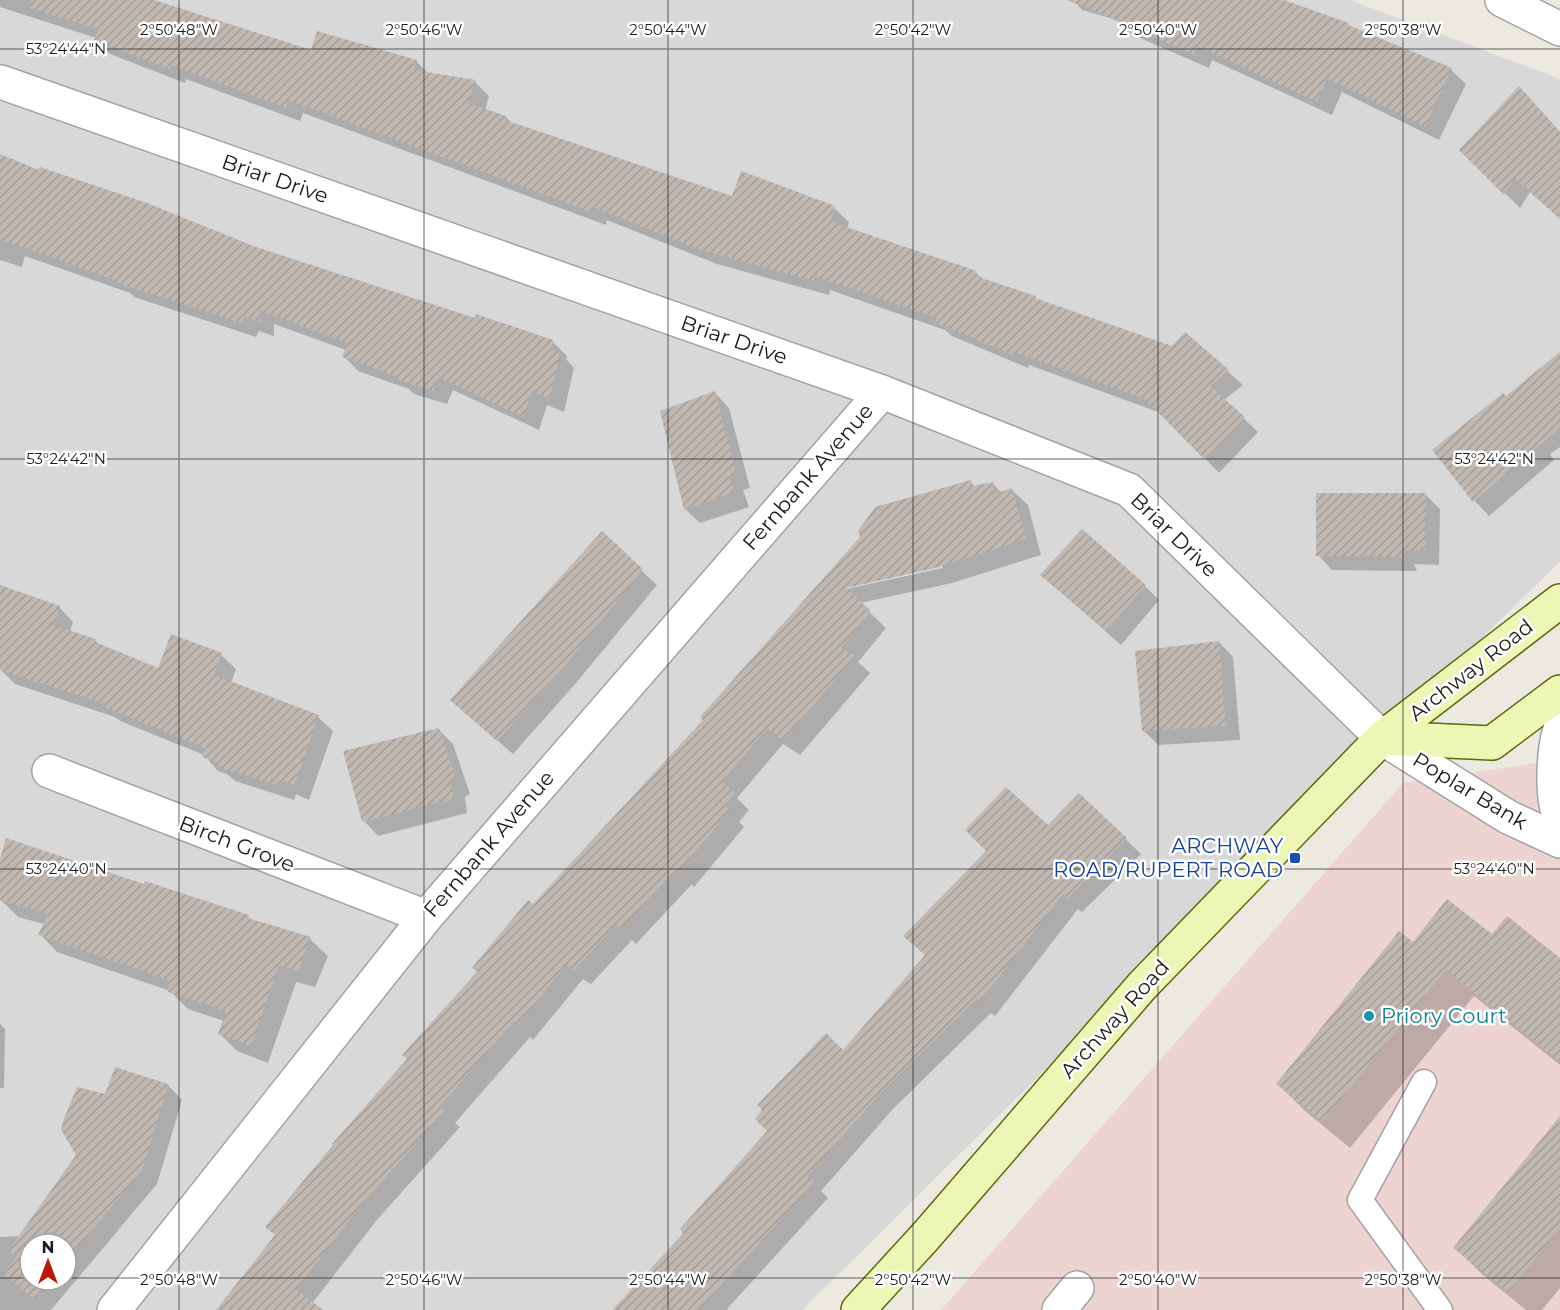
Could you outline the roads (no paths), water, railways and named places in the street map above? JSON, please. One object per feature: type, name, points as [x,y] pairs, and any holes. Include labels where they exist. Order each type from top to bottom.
[{"type":"main road","name":"Archway Road","points":[[858,1310],[925,1237],[1142,986],[1382,738],[1560,601]]},
{"type":"main road","name":"Archway Road","points":[[1382,738],[1492,743],[1560,692]]},
{"type":"street","points":[[1502,0],[1560,29]]},
{"type":"street","name":"Briar Drive","points":[[1,82],[882,392],[1129,490],[1382,738]]},
{"type":"street","name":"Fernbank Avenue","points":[[114,1310],[426,917],[882,392]]},
{"type":"street","points":[[1560,729],[1556,740],[1555,760],[1556,808],[1560,818]]},
{"type":"street","name":"Poplar Bank","points":[[1382,738],[1508,817],[1560,841]]},
{"type":"street","name":"Birch Grove","points":[[49,771],[426,917]]},
{"type":"lane","points":[[1424,1082],[1360,1200],[1440,1310]]},
{"type":"place","name":"ARCHWAY ROAD/RUPERT ROAD","points":[[1295,858]]},
{"type":"place","name":"Priory Court","points":[[1369,1016]]}]
